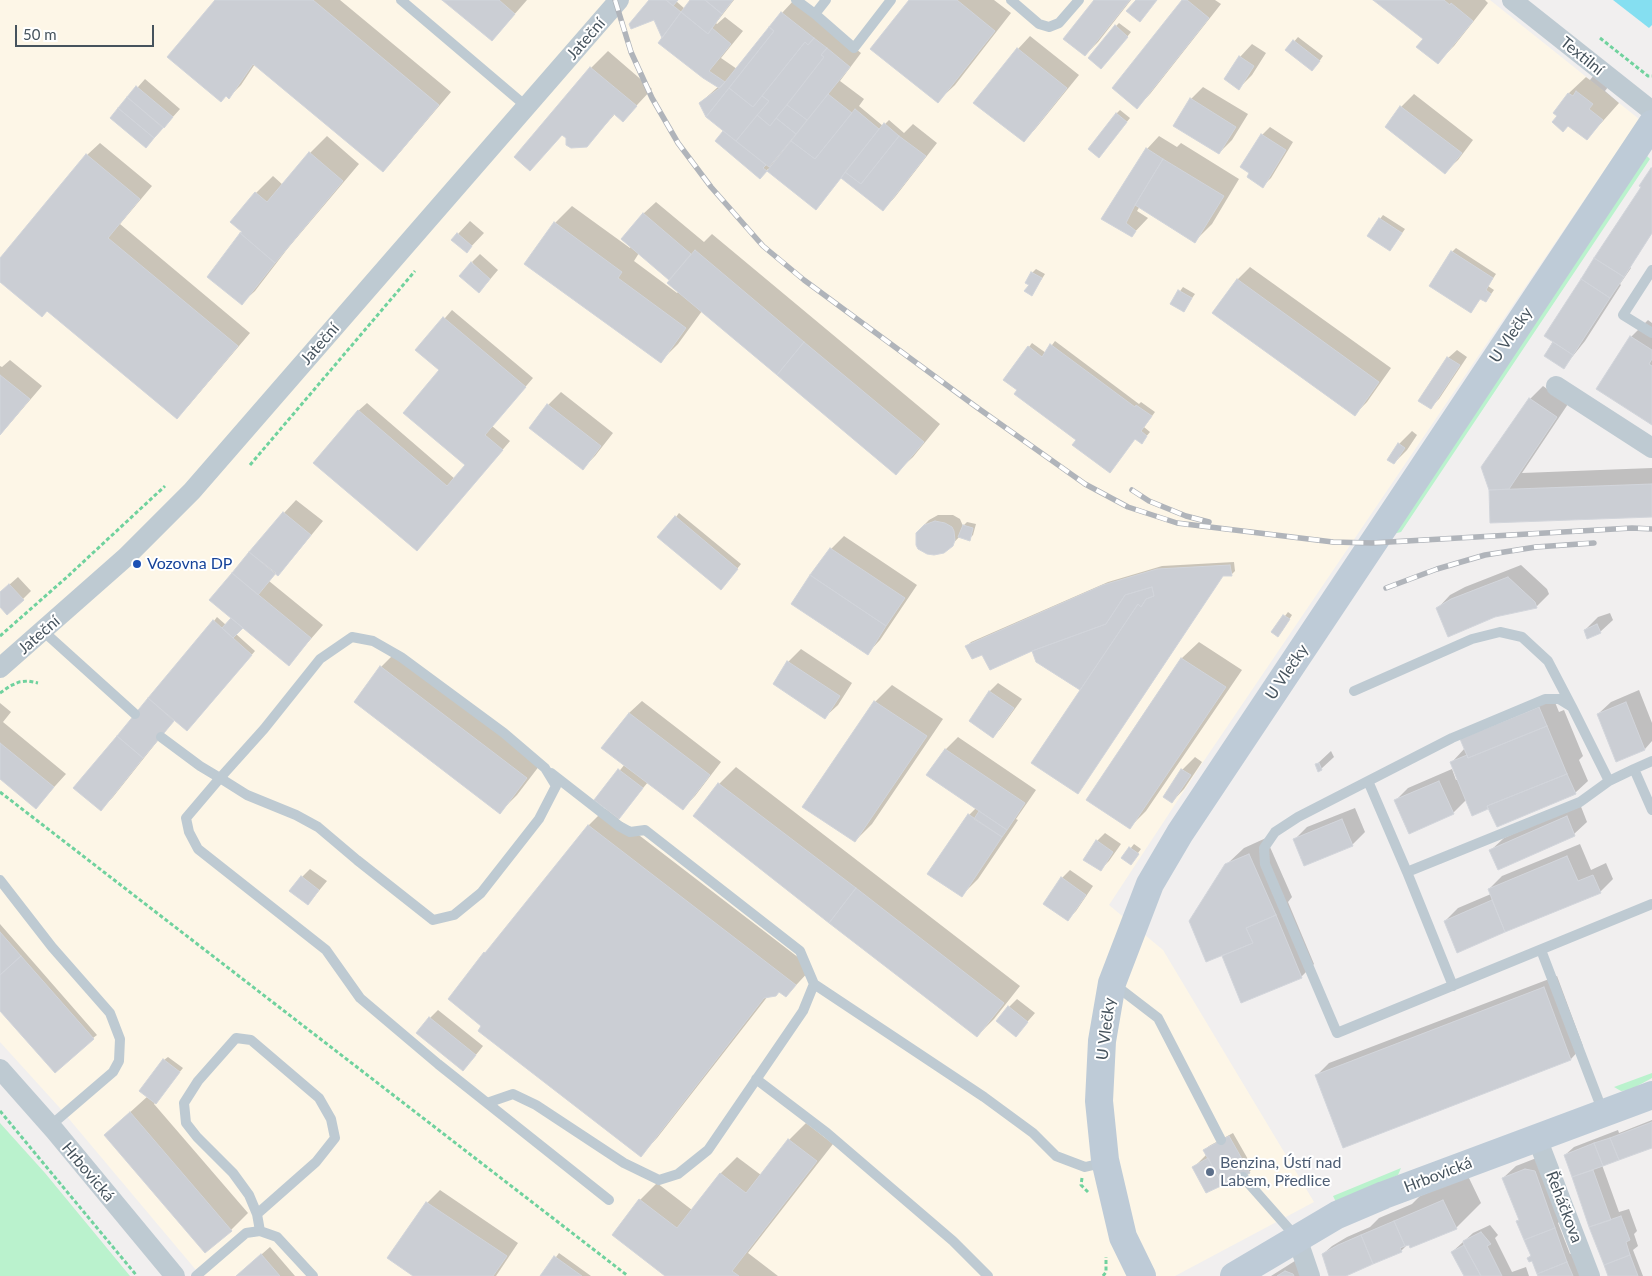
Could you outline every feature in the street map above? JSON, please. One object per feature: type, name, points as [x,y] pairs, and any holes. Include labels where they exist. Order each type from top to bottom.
[{"type":"street","name":"Jateční","points":[[0,668],[126,557],[192,491],[619,0]]},
{"type":"street","name":"Textilní","points":[[1512,0],[1652,112]]},
{"type":"street","name":"U Vlečky","points":[[1142,1276],[1123,1237],[1105,1160],[1100,1092],[1102,1041],[1112,982],[1150,884],[1180,833],[1652,124]]},
{"type":"street","points":[[1556,386],[1652,448]]},
{"type":"street","name":"Hrbovická","points":[[0,1069],[50,1126],[174,1276]]},
{"type":"street","name":"Hrbovická","points":[[1234,1276],[1337,1215],[1384,1195],[1652,1095]]},
{"type":"street","name":"Řeháčkova","points":[[1537,1138],[1590,1276]]},
{"type":"street","points":[[1297,1238],[1310,1276]]},
{"type":"lane","points":[[401,0],[527,107]]},
{"type":"lane","points":[[796,0],[854,48],[891,0]]},
{"type":"lane","points":[[815,14],[826,0]]},
{"type":"lane","points":[[1011,0],[1039,24],[1049,27],[1059,23],[1079,0]]},
{"type":"lane","points":[[1652,270],[1623,315],[1652,333]]},
{"type":"lane","points":[[43,632],[136,714]]},
{"type":"lane","points":[[1354,691],[1472,638],[1500,632],[1522,636],[1548,662],[1610,781]]},
{"type":"lane","points":[[609,1200],[395,1029],[360,998],[326,950],[198,849],[189,832],[186,818],[264,729],[320,659],[352,637],[373,640],[401,658],[504,733],[619,826],[630,832],[645,830],[800,951],[814,984],[984,1097],[1033,1133],[1056,1156],[1085,1167],[1105,1160]]},
{"type":"lane","points":[[1572,708],[1559,699],[1545,699],[1452,738],[1298,817],[1275,832],[1264,848],[1265,864],[1337,1033],[1652,904]]},
{"type":"lane","points":[[161,737],[200,766],[247,795],[296,815],[318,827],[433,920],[454,915],[480,893],[540,819],[556,786],[545,768]]},
{"type":"lane","points":[[1407,872],[1580,802],[1610,781],[1652,761]]},
{"type":"lane","points":[[1634,768],[1652,810]]},
{"type":"lane","points":[[1368,781],[1453,986]]},
{"type":"lane","points":[[0,880],[52,947],[110,1013],[120,1039],[119,1061],[112,1072],[50,1126]]},
{"type":"lane","points":[[1541,950],[1604,1113]]},
{"type":"lane","points":[[1112,982],[1158,1018],[1221,1140]]},
{"type":"lane","points":[[487,1103],[513,1094],[536,1105],[624,1162],[659,1180],[678,1174],[708,1150],[803,1011],[814,984]]},
{"type":"lane","points":[[257,1214],[316,1162],[334,1138],[331,1118],[319,1098],[251,1040],[236,1038],[198,1081],[184,1103],[186,1123],[197,1137],[233,1173],[249,1195],[257,1214],[260,1232]]},
{"type":"lane","points":[[756,1079],[827,1133],[953,1241],[988,1276]]},
{"type":"lane","points":[[1243,1177],[1297,1238]]},
{"type":"lane","points":[[196,1276],[246,1233],[260,1232],[276,1237],[313,1276]]},
{"type":"path","points":[[1600,38],[1648,76],[1652,76]]},
{"type":"path","points":[[250,466],[415,271]]},
{"type":"path","points":[[0,636],[165,486]]},
{"type":"path","points":[[0,693],[20,682],[28,681],[38,684]]},
{"type":"path","points":[[0,792],[628,1276]]},
{"type":"path","points":[[0,1111],[137,1276]]},
{"type":"path","points":[[1082,1177],[1081,1184],[1092,1195]]},
{"type":"shaded area","points":[[0,0],[1490,0],[1639,119],[1197,771],[1109,905],[1163,950],[1314,1202],[1175,1276],[201,1276],[59,1107],[0,1042]]},
{"type":"green space","points":[[1646,155],[1650,159],[1401,532],[1393,534]]},
{"type":"green space","points":[[1652,1073],[1652,1078],[1630,1090],[1621,1091],[1614,1087]]},
{"type":"green space","points":[[0,1123],[45,1173],[130,1276],[0,1276]]},
{"type":"green space","points":[[1401,1168],[1398,1175],[1337,1204],[1333,1196]]},
{"type":"water","points":[[1613,0],[1652,0],[1652,25],[1649,28]]},
{"type":"building","points":[[215,0],[313,0],[439,105],[383,172],[253,64],[229,99],[226,96],[221,102],[167,57]]},
{"type":"building","points":[[442,0],[499,0],[515,14],[492,41]]},
{"type":"building","points":[[649,0],[666,0],[681,12],[662,38],[654,20],[631,29],[629,24]]},
{"type":"building","points":[[666,0],[678,0],[673,6]]},
{"type":"building","points":[[690,0],[705,0],[722,14],[708,34],[681,12]]},
{"type":"building","points":[[705,0],[733,0],[722,14]]},
{"type":"building","points":[[909,0],[957,0],[995,31],[938,103],[870,49]]},
{"type":"building","points":[[1094,0],[1130,0],[1085,56],[1063,39]]},
{"type":"building","points":[[1136,0],[1157,0],[1140,22],[1126,11]]},
{"type":"building","points":[[1182,0],[1187,0],[1209,18],[1137,109],[1112,88]]},
{"type":"building","points":[[1373,0],[1444,0],[1450,5],[1451,3],[1473,21],[1438,64],[1416,47],[1423,39]]},
{"type":"building","points":[[681,12],[708,34],[712,28],[731,44],[709,71],[725,82],[719,88],[658,43]]},
{"type":"building","points":[[781,12],[814,38],[808,45],[805,42],[753,107],[729,88],[774,31],[769,27]]},
{"type":"building","points":[[1115,25],[1128,37],[1101,69],[1088,58]]},
{"type":"building","points":[[769,27],[774,31],[706,117],[699,103],[721,87]]},
{"type":"building","points":[[814,38],[827,48],[821,55],[824,57],[770,126],[757,115],[769,101],[762,96],[805,42],[808,45]]},
{"type":"building","points":[[1293,40],[1320,61],[1312,71],[1285,50]]},
{"type":"building","points":[[827,48],[850,67],[807,120],[787,105],[824,57],[821,55]]},
{"type":"building","points":[[1017,48],[1067,88],[1024,142],[973,103]]},
{"type":"building","points":[[1239,56],[1254,66],[1239,90],[1224,79]]},
{"type":"building","points":[[590,67],[637,106],[623,122],[614,114],[587,147],[571,148],[566,145],[566,138],[562,135],[530,171],[514,157]]},
{"type":"building","points":[[136,86],[173,117],[164,128],[127,97]]},
{"type":"building","points":[[729,88],[753,107],[762,96],[769,101],[736,141],[706,117]]},
{"type":"building","points":[[1576,91],[1593,104],[1589,109],[1603,120],[1587,140],[1568,126],[1563,132],[1552,122],[1557,116],[1553,113],[1568,93],[1573,96]]},
{"type":"building","points":[[828,94],[852,113],[815,159],[791,141]]},
{"type":"building","points":[[127,97],[163,128],[154,138],[118,108]]},
{"type":"building","points":[[1190,98],[1236,127],[1219,154],[1173,126]]},
{"type":"building","points":[[787,105],[807,120],[796,134],[776,118]]},
{"type":"building","points":[[1400,106],[1462,153],[1445,174],[1385,127]]},
{"type":"building","points":[[118,108],[154,138],[146,148],[110,118]]},
{"type":"building","points":[[855,109],[879,129],[816,210],[767,171],[791,141],[815,159]]},
{"type":"building","points":[[1116,113],[1127,122],[1099,158],[1088,149]]},
{"type":"building","points":[[757,115],[770,126],[776,118],[796,134],[769,167],[736,141]]},
{"type":"building","points":[[884,123],[899,136],[861,184],[845,172]]},
{"type":"building","points":[[723,131],[766,165],[763,168],[767,171],[760,179],[715,141]]},
{"type":"building","points":[[1261,134],[1286,150],[1263,188],[1247,177],[1249,173],[1240,167]]},
{"type":"building","points":[[899,136],[926,156],[883,211],[841,178],[845,172],[861,184]]},
{"type":"building","points":[[1146,148],[1163,159],[1126,223],[1136,231],[1132,237],[1101,219]]},
{"type":"building","points":[[309,152],[343,181],[275,263],[230,222],[255,192],[267,202]]},
{"type":"building","points":[[86,154],[140,199],[108,238],[238,346],[177,419],[47,311],[42,317],[0,282],[0,258]]},
{"type":"building","points":[[1163,159],[1224,196],[1195,243],[1135,205]]},
{"type":"building","points":[[1651,168],[1652,233],[1624,277],[1594,258],[1641,187],[1639,186]]},
{"type":"building","points":[[643,213],[691,254],[669,280],[621,239]]},
{"type":"building","points":[[1379,218],[1402,233],[1390,251],[1367,236]]},
{"type":"building","points":[[554,222],[622,272],[618,278],[686,328],[661,363],[524,264]]},
{"type":"building","points":[[240,233],[275,263],[242,305],[207,277]]},
{"type":"building","points":[[457,233],[472,246],[467,253],[451,240]]},
{"type":"building","points":[[695,250],[804,342],[777,375],[667,283]]},
{"type":"building","points":[[1451,251],[1493,278],[1486,290],[1491,294],[1486,302],[1480,299],[1471,313],[1429,286]]},
{"type":"building","points":[[1594,258],[1624,277],[1610,298],[1581,279]]},
{"type":"building","points":[[471,262],[490,279],[479,293],[459,276]]},
{"type":"building","points":[[1031,272],[1042,278],[1032,296],[1024,291],[1029,285],[1025,283]]},
{"type":"building","points":[[1237,279],[1379,382],[1355,416],[1212,313]]},
{"type":"building","points":[[1581,279],[1610,298],[1573,355],[1544,336]]},
{"type":"building","points":[[1178,290],[1192,298],[1184,312],[1170,304]]},
{"type":"building","points":[[443,317],[526,387],[485,435],[503,450],[417,551],[313,463],[358,410],[447,486],[465,465],[403,413],[439,370],[415,350]]},
{"type":"building","points":[[1630,336],[1652,350],[1652,359],[1649,364],[1652,366],[1652,425],[1596,389]]},
{"type":"building","points":[[804,342],[924,442],[896,475],[777,375]]},
{"type":"building","points":[[1553,342],[1573,355],[1564,369],[1544,356]]},
{"type":"building","points":[[1050,344],[1135,407],[1136,405],[1152,416],[1141,431],[1147,436],[1142,444],[1135,439],[1110,473],[1072,445],[1076,440],[1014,394],[1017,390],[1003,380],[1028,346],[1042,357]]},
{"type":"building","points":[[1447,357],[1460,365],[1431,409],[1418,401]]},
{"type":"building","points":[[0,375],[30,399],[0,435]]},
{"type":"building","points":[[1529,398],[1557,417],[1509,489],[1489,490],[1481,467]]},
{"type":"building","points":[[547,404],[601,446],[583,470],[529,428]]},
{"type":"building","points":[[1398,443],[1405,448],[1394,464],[1387,460]]},
{"type":"building","points":[[1652,484],[1652,517],[1490,523],[1489,490]]},
{"type":"building","points":[[283,512],[311,535],[278,576],[249,552]]},
{"type":"building","points":[[675,516],[738,569],[721,590],[657,537]]},
{"type":"building","points":[[935,521],[952,527],[955,540],[953,546],[944,553],[934,555],[927,554],[918,549],[916,533],[924,525]]},
{"type":"building","points":[[963,525],[973,528],[970,541],[958,537]]},
{"type":"building","points":[[830,548],[905,598],[886,626],[810,575]]},
{"type":"building","points":[[249,552],[276,573],[258,595],[232,573]]},
{"type":"building","points":[[1230,565],[1232,576],[1223,576],[1078,794],[1031,763],[1138,604],[1141,607],[1146,599],[1154,596],[1152,587],[1125,595],[1106,624],[1032,651],[990,670],[982,655],[972,659],[965,646],[1103,585],[1157,569]]},
{"type":"building","points":[[232,573],[311,638],[289,666],[209,600]]},
{"type":"building","points":[[810,575],[886,626],[868,655],[791,604]]},
{"type":"building","points":[[1508,577],[1535,602],[1537,608],[1495,617],[1448,637],[1436,608],[1451,599]]},
{"type":"building","points":[[9,584],[24,600],[7,615],[0,607],[0,592]]},
{"type":"building","points":[[1152,587],[1154,596],[1146,599],[1141,607],[1138,604],[1080,690],[1036,662],[1032,651],[1106,624],[1125,595]]},
{"type":"building","points":[[1283,615],[1290,619],[1278,637],[1271,632]]},
{"type":"building","points":[[231,618],[243,628],[233,638],[222,628]]},
{"type":"building","points":[[213,620],[252,655],[187,731],[148,698]]},
{"type":"building","points":[[1597,624],[1601,633],[1587,639],[1584,630]]},
{"type":"building","points":[[1181,658],[1226,687],[1130,829],[1086,800]]},
{"type":"building","points":[[787,661],[840,696],[825,719],[773,684]]},
{"type":"building","points":[[380,666],[527,778],[500,814],[354,702]]},
{"type":"building","points":[[989,691],[1014,708],[993,738],[969,721]]},
{"type":"building","points":[[148,698],[174,721],[143,758],[117,736]]},
{"type":"building","points":[[874,701],[927,736],[855,842],[802,807]]},
{"type":"building","points":[[1626,702],[1645,750],[1616,762],[1597,714]]},
{"type":"building","points":[[1539,707],[1547,726],[1468,758],[1460,739]]},
{"type":"building","points":[[629,713],[710,775],[683,810],[601,748]]},
{"type":"building","points":[[1547,726],[1567,774],[1487,806],[1488,809],[1472,816],[1450,762],[1467,755],[1468,758]]},
{"type":"building","points":[[117,736],[143,758],[101,811],[73,788]]},
{"type":"building","points":[[0,743],[54,787],[36,809],[0,779]]},
{"type":"building","points":[[945,749],[1025,803],[1007,830],[926,775]]},
{"type":"building","points":[[1319,763],[1322,770],[1318,772],[1315,764]]},
{"type":"building","points":[[618,769],[643,788],[619,819],[594,800]]},
{"type":"building","points":[[1181,769],[1191,775],[1172,803],[1163,797]]},
{"type":"building","points":[[1567,774],[1576,794],[1497,827],[1487,806]]},
{"type":"building","points":[[1439,781],[1454,814],[1409,834],[1394,800]]},
{"type":"building","points":[[718,783],[856,888],[829,923],[693,816]]},
{"type":"building","points":[[979,811],[1007,830],[1002,837],[974,819]]},
{"type":"building","points":[[968,814],[1002,837],[962,897],[927,874]]},
{"type":"building","points":[[1567,816],[1575,836],[1498,870],[1489,850]]},
{"type":"building","points":[[1342,819],[1353,846],[1304,866],[1293,839]]},
{"type":"building","points":[[588,825],[796,985],[786,997],[779,992],[776,996],[764,998],[641,1157],[478,1031],[481,1026],[448,999]]},
{"type":"building","points":[[1096,840],[1113,852],[1101,871],[1083,860]]},
{"type":"building","points":[[1129,847],[1139,854],[1131,865],[1121,858]]},
{"type":"building","points":[[1249,854],[1276,915],[1246,928],[1253,943],[1206,962],[1189,921],[1225,864]]},
{"type":"building","points":[[1567,856],[1578,881],[1593,875],[1601,893],[1505,932],[1488,889]]},
{"type":"building","points":[[301,876],[319,890],[308,905],[289,891]]},
{"type":"building","points":[[1061,877],[1086,895],[1068,921],[1043,904]]},
{"type":"building","points":[[856,888],[1004,1003],[977,1037],[829,923]]},
{"type":"building","points":[[1492,900],[1505,932],[1457,953],[1444,921]]},
{"type":"building","points":[[1276,915],[1302,978],[1241,1003],[1222,956],[1253,943],[1246,928]]},
{"type":"building","points":[[0,932],[21,956],[0,975]]},
{"type":"building","points":[[21,956],[94,1039],[55,1073],[0,1011],[0,975]]},
{"type":"building","points":[[1544,987],[1571,1060],[1343,1148],[1315,1075]]},
{"type":"building","points":[[1008,1006],[1028,1022],[1016,1037],[996,1021]]},
{"type":"building","points":[[429,1017],[476,1055],[463,1071],[416,1033]]},
{"type":"building","points":[[163,1059],[180,1072],[156,1104],[139,1091]]},
{"type":"building","points":[[130,1112],[232,1231],[205,1253],[104,1135]]},
{"type":"building","points":[[1652,1122],[1652,1148],[1619,1160],[1610,1138]]},
{"type":"building","points":[[1229,1136],[1250,1173],[1224,1187],[1203,1150]]},
{"type":"building","points":[[1610,1138],[1619,1160],[1603,1166],[1594,1143]]},
{"type":"building","points":[[788,1139],[817,1161],[732,1271],[739,1276],[665,1276],[612,1235],[639,1199],[677,1228],[720,1173],[746,1193]]},
{"type":"building","points":[[1594,1143],[1603,1166],[1572,1177],[1564,1155]]},
{"type":"building","points":[[1208,1158],[1223,1185],[1206,1193],[1192,1167]]},
{"type":"building","points":[[1525,1169],[1535,1171],[1555,1228],[1524,1240],[1516,1221],[1519,1220],[1502,1178]]},
{"type":"building","points":[[1593,1170],[1611,1220],[1589,1227],[1572,1177]]},
{"type":"building","points":[[1443,1200],[1457,1229],[1410,1248],[1409,1245],[1405,1246],[1394,1221]]},
{"type":"building","points":[[426,1202],[507,1256],[493,1276],[413,1276],[387,1258]]},
{"type":"building","points":[[1621,1216],[1630,1240],[1626,1242],[1630,1255],[1604,1265],[1589,1227]]},
{"type":"building","points":[[1394,1221],[1405,1246],[1400,1248],[1402,1252],[1373,1264],[1361,1235]]},
{"type":"building","points":[[1555,1228],[1567,1262],[1537,1274],[1532,1261],[1529,1262],[1527,1258],[1531,1256],[1524,1240]]},
{"type":"building","points":[[1481,1232],[1491,1244],[1487,1246],[1502,1276],[1481,1276],[1464,1245],[1463,1241]]},
{"type":"building","points":[[1361,1235],[1373,1264],[1346,1276],[1329,1276],[1322,1254]]},
{"type":"building","points":[[1464,1245],[1481,1276],[1464,1276],[1451,1252]]},
{"type":"building","points":[[261,1254],[280,1276],[236,1276]]},
{"type":"building","points":[[1630,1255],[1638,1276],[1608,1276],[1604,1265]]},
{"type":"building","points":[[554,1256],[582,1276],[540,1276]]},
{"type":"building","points":[[1567,1262],[1573,1276],[1538,1276],[1537,1274]]},
{"type":"building","points":[[1285,1271],[1293,1274],[1294,1276],[1277,1276]]},
{"type":"railway","points":[[615,0],[631,52],[652,98],[678,143],[711,187],[763,246],[804,280],[975,406],[1085,484],[1128,507],[1177,523],[1333,542],[1372,543],[1632,528],[1652,529]]},
{"type":"railway","points":[[1132,490],[1149,501],[1186,516],[1209,522]]},
{"type":"railway","points":[[1386,588],[1437,569],[1485,555],[1536,547],[1594,543]]},
{"type":"place","name":"Vozovna DP","points":[[137,564]]},
{"type":"place","name":"Benzina, Ústí nad Labem, Předlice","points":[[1210,1172]]}]
